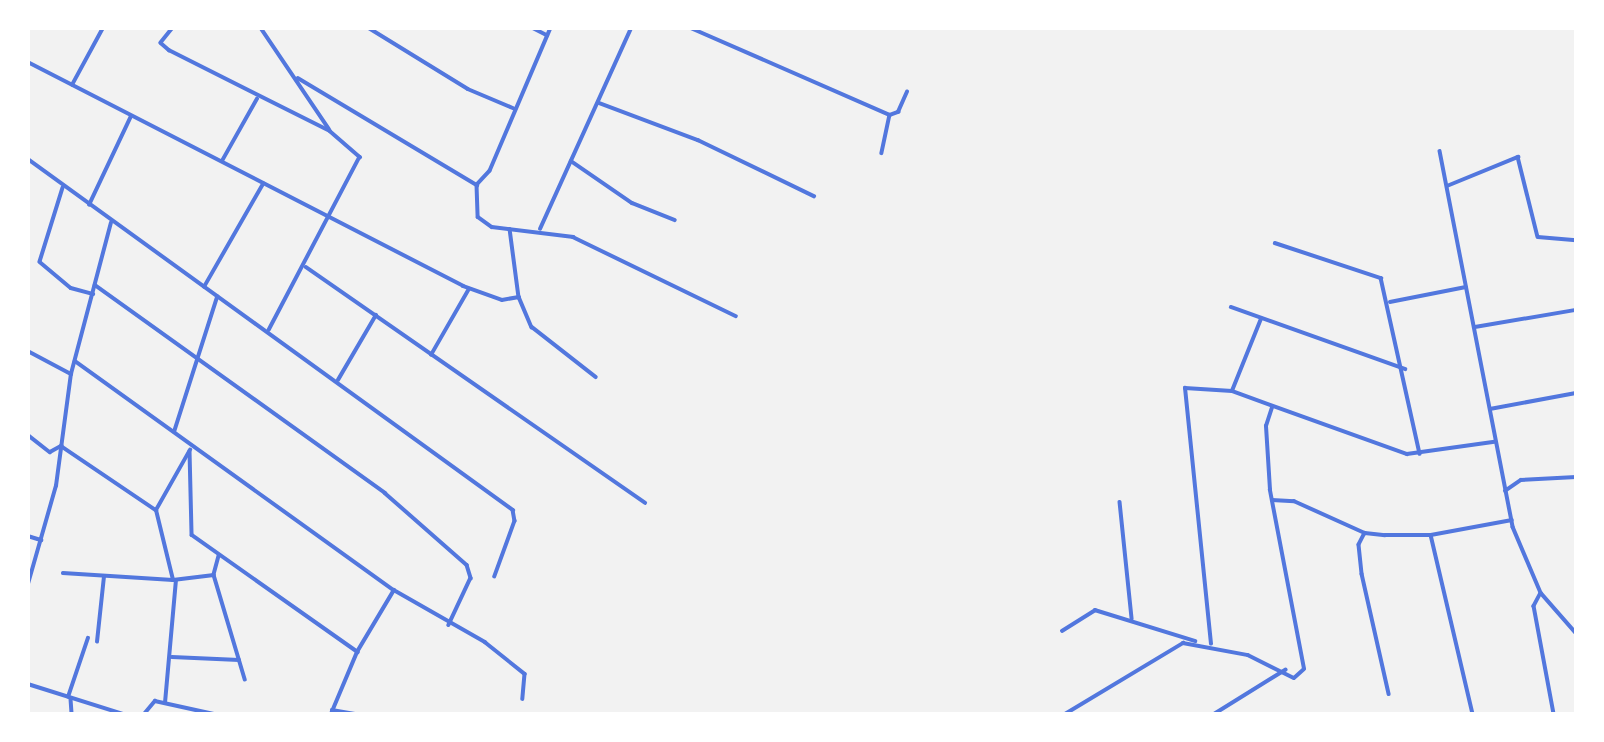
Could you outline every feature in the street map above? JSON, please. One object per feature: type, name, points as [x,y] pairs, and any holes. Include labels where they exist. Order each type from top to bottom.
[{"type":"street","points":[[72,85],[103,28]]},
{"type":"street","points":[[173,28],[163,46],[257,98],[330,131],[360,157],[306,267],[269,330]]},
{"type":"street","points":[[261,28],[298,78],[330,131]]},
{"type":"street","points":[[369,28],[468,89],[513,108]]},
{"type":"street","points":[[533,28],[548,35]]},
{"type":"street","points":[[551,28],[513,108],[490,171],[477,185],[478,217],[510,229],[540,229],[624,258],[736,316]]},
{"type":"street","points":[[540,229],[631,28]]},
{"type":"street","points":[[691,28],[890,115],[898,112],[907,92]]},
{"type":"street","points":[[28,62],[470,289],[502,300],[519,297]]},
{"type":"street","points":[[298,78],[477,185]]},
{"type":"street","points":[[222,161],[257,98]]},
{"type":"street","points":[[599,103],[698,140],[814,196]]},
{"type":"street","points":[[882,153],[890,115]]},
{"type":"street","points":[[89,205],[131,116]]},
{"type":"street","points":[[1440,151],[1475,328],[1494,442],[1512,520],[1541,593],[1576,633]]},
{"type":"street","points":[[1447,186],[1518,157],[1538,237],[1576,240]]},
{"type":"street","points":[[28,159],[111,223],[269,330],[513,510],[515,521],[495,576]]},
{"type":"street","points":[[571,161],[632,203],[675,220]]},
{"type":"street","points":[[204,287],[263,184]]},
{"type":"street","points":[[63,188],[40,262],[71,288],[93,294]]},
{"type":"street","points":[[28,584],[41,540],[61,446],[71,374],[111,223]]},
{"type":"street","points":[[510,229],[519,297],[532,327],[596,377]]},
{"type":"street","points":[[1275,243],[1381,278],[1390,302],[1405,369],[1420,454]]},
{"type":"street","points":[[306,267],[645,503]]},
{"type":"street","points":[[95,285],[385,494],[469,568],[471,578],[448,626]]},
{"type":"street","points":[[1390,302],[1467,287]]},
{"type":"street","points":[[431,355],[470,289]]},
{"type":"street","points":[[174,432],[199,361],[217,297]]},
{"type":"street","points":[[1231,307],[1405,369]]},
{"type":"street","points":[[1475,328],[1576,310]]},
{"type":"street","points":[[338,381],[376,316]]},
{"type":"street","points":[[1232,391],[1262,318]]},
{"type":"street","points":[[28,351],[71,374]]},
{"type":"street","points":[[75,361],[394,590],[448,626],[478,637],[522,671],[523,699]]},
{"type":"street","points":[[1211,644],[1182,394],[1189,386],[1232,391],[1272,407],[1420,454],[1494,442]]},
{"type":"street","points":[[1490,409],[1576,393]]},
{"type":"street","points":[[1062,631],[1091,610],[1132,618],[1195,641],[1211,644],[1285,670],[1294,678],[1304,668],[1272,500],[1266,450],[1272,407]]},
{"type":"street","points":[[28,435],[50,452],[61,446]]},
{"type":"street","points":[[191,443],[192,535],[358,652]]},
{"type":"street","points":[[61,446],[156,510],[174,580],[172,657],[165,703]]},
{"type":"street","points":[[156,510],[190,451]]},
{"type":"street","points":[[1505,491],[1521,480],[1576,477]]},
{"type":"street","points":[[1272,500],[1345,519],[1365,533],[1431,535],[1512,520]]},
{"type":"street","points":[[1120,502],[1132,618]]},
{"type":"street","points":[[1365,533],[1359,545],[1362,574],[1389,694]]},
{"type":"street","points":[[1431,535],[1473,714]]},
{"type":"street","points":[[28,536],[41,540]]},
{"type":"street","points":[[219,556],[214,575],[245,679]]},
{"type":"street","points":[[28,563],[34,565]]},
{"type":"street","points":[[63,573],[174,580],[214,575]]},
{"type":"street","points":[[97,642],[104,577]]},
{"type":"street","points":[[355,714],[332,712],[358,652],[394,590]]},
{"type":"street","points":[[1541,593],[1534,607],[1554,714]]},
{"type":"street","points":[[72,714],[70,698],[88,638]]},
{"type":"street","points":[[1065,714],[1167,649],[1195,641]]},
{"type":"street","points":[[172,657],[239,660]]},
{"type":"street","points":[[1214,714],[1285,670]]},
{"type":"street","points":[[28,684],[122,714]]},
{"type":"street","points":[[144,714],[152,702],[214,714]]}]
